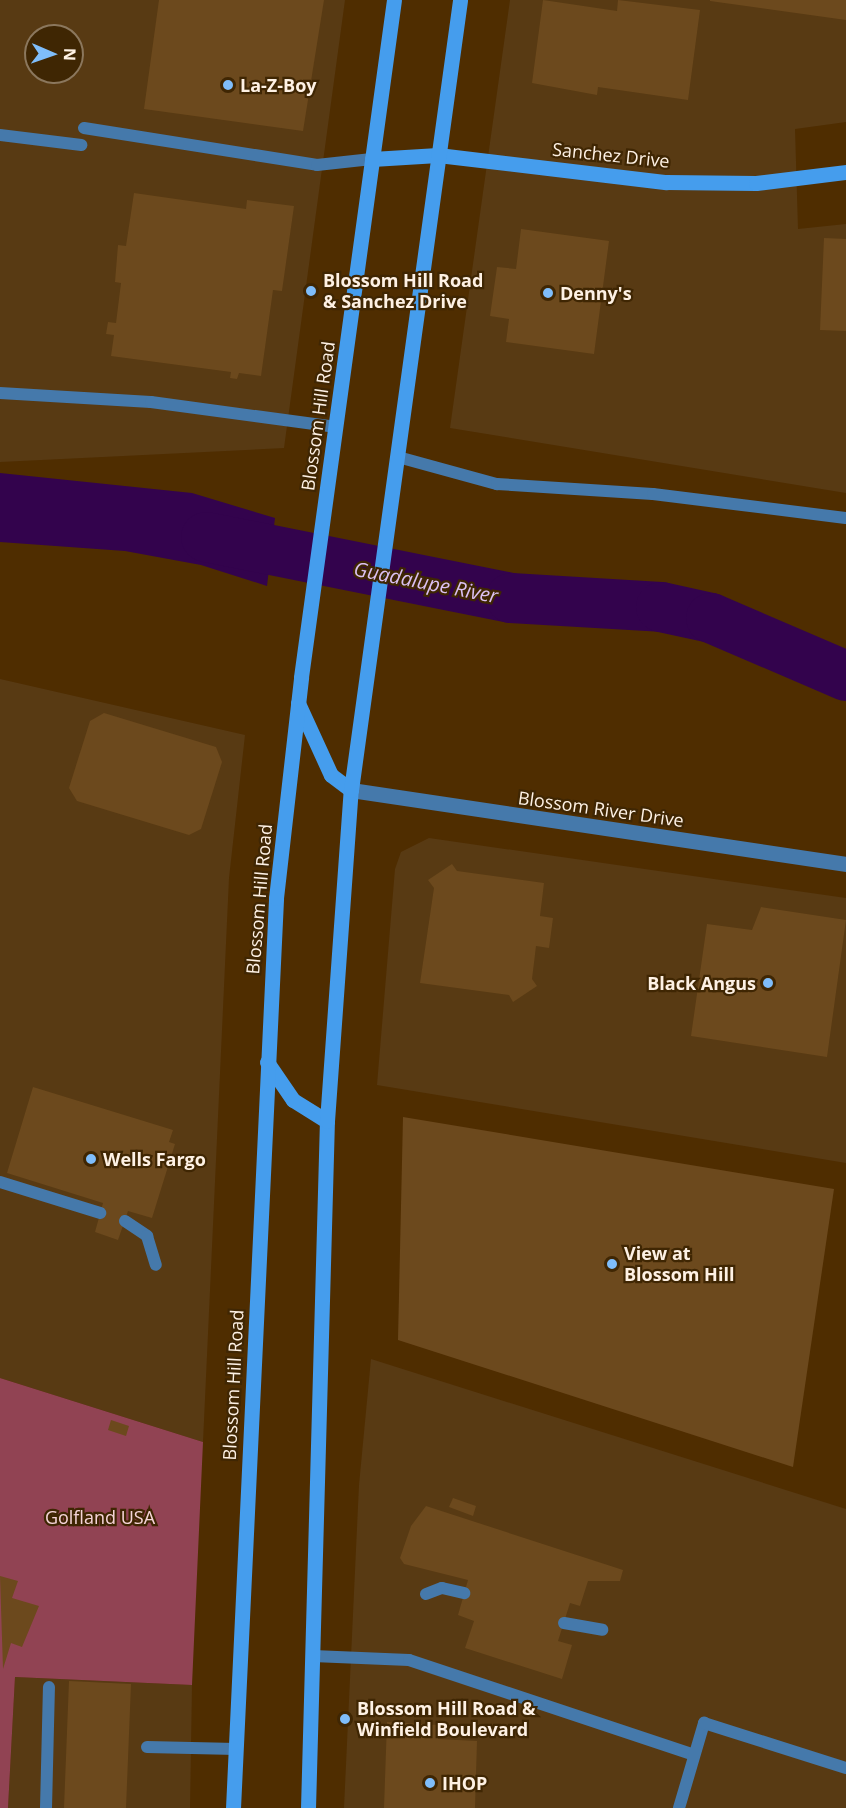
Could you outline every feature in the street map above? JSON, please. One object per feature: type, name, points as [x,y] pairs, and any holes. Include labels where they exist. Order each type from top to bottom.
[{"type":"main road","name":"Blossom Hill Road","points":[[233,1808],[276,898],[297,702],[394,0]]},
{"type":"main road","points":[[310,1804],[327,1121],[351,790],[395,485],[460,0]]},
{"type":"main road","name":"Sanchez Drive","points":[[372,159],[438,155],[666,182],[756,183],[846,172]]},
{"type":"main road","points":[[297,702],[331,775],[351,790]]},
{"type":"main road","points":[[267,1062],[293,1100],[327,1121]]},
{"type":"street","name":"Blossom River Drive","points":[[351,790],[846,864]]},
{"type":"lane","points":[[84,128],[317,165],[372,159]]},
{"type":"lane","points":[[0,135],[81,145]]},
{"type":"lane","points":[[0,393],[151,402],[336,427]]},
{"type":"lane","points":[[398,458],[497,484],[653,494],[846,518]]},
{"type":"lane","points":[[0,1182],[100,1213]]},
{"type":"lane","points":[[125,1221],[147,1236],[156,1265]]},
{"type":"lane","points":[[426,1594],[442,1588],[464,1593]]},
{"type":"lane","points":[[564,1623],[602,1630]]},
{"type":"lane","points":[[313,1656],[409,1660],[694,1755]]},
{"type":"lane","points":[[46,1808],[49,1687]]},
{"type":"lane","points":[[679,1808],[704,1723],[846,1768]]},
{"type":"lane","points":[[147,1748],[236,1749]]},
{"type":"shaded area","points":[[0,0],[345,0],[284,448],[0,462]]},
{"type":"shaded area","points":[[510,0],[846,0],[846,122],[795,129],[798,229],[846,224],[846,493],[450,428]]},
{"type":"shaded area","points":[[0,473],[192,493],[275,518],[267,586],[201,565],[125,551],[0,542]]},
{"type":"shaded area","points":[[0,679],[245,735],[229,878],[203,1442],[0,1378]]},
{"type":"shaded area","points":[[429,838],[846,898],[846,1163],[377,1085],[395,869],[401,852]]},
{"type":"shaded area","points":[[371,1359],[846,1509],[846,1808],[344,1808],[359,1485]]},
{"type":"shaded area","points":[[15,1677],[192,1685],[190,1808],[8,1808]]},
{"type":"green space","name":"Golfland USA","points":[[0,1378],[203,1442],[192,1685],[15,1677],[8,1808],[0,1808]]},
{"type":"building","name":"La-Z-Boy","points":[[159,0],[324,0],[303,131],[144,109]]},
{"type":"building","points":[[543,0],[617,11],[618,0],[700,10],[688,100],[598,87],[597,95],[532,83]]},
{"type":"building","points":[[710,0],[846,0],[846,20],[710,1]]},
{"type":"building","points":[[134,193],[246,209],[247,200],[294,206],[282,291],[273,290],[261,376],[239,373],[237,379],[230,378],[231,372],[111,356],[114,335],[106,334],[108,322],[116,323],[121,283],[115,282],[118,245],[126,246]]},
{"type":"building","name":"Denny's","points":[[521,229],[609,241],[594,354],[506,342],[509,319],[490,316],[497,267],[516,269]]},
{"type":"building","points":[[824,238],[846,239],[846,331],[820,330]]},
{"type":"building","points":[[104,713],[216,747],[222,762],[201,829],[189,835],[77,801],[69,788],[90,721]]},
{"type":"building","points":[[452,864],[457,871],[544,883],[540,916],[553,918],[549,948],[536,946],[532,979],[537,986],[513,1002],[509,995],[420,983],[434,888],[428,880]]},
{"type":"building","name":"Black Angus","points":[[761,907],[846,920],[827,1057],[691,1036],[707,924],[752,930]]},
{"type":"building","name":"Wells Fargo","points":[[33,1087],[173,1130],[169,1142],[175,1144],[152,1218],[128,1211],[118,1240],[95,1232],[103,1203],[7,1173]]},
{"type":"building","name":"View at Blossom Hill","points":[[403,1117],[834,1189],[793,1467],[398,1340]]},
{"type":"building","points":[[111,1420],[129,1426],[126,1436],[108,1430]]},
{"type":"building","points":[[453,1498],[476,1506],[473,1516],[449,1507]]},
{"type":"building","points":[[426,1506],[623,1570],[620,1581],[588,1581],[580,1606],[570,1603],[558,1641],[572,1645],[562,1679],[465,1648],[474,1621],[458,1615],[468,1580],[404,1564],[400,1558],[411,1526]]},
{"type":"building","points":[[0,1576],[18,1581],[12,1598],[39,1606],[22,1647],[11,1643],[3,1669]]},
{"type":"building","points":[[69,1681],[131,1684],[126,1808],[64,1808]]},
{"type":"building","name":"IHOP","points":[[387,1722],[438,1725],[438,1739],[477,1741],[475,1808],[384,1808]]},
{"type":"waterway","name":"Guadalupe River","points":[[206,537],[511,598],[661,607],[711,618],[846,676]]},
{"type":"place","name":"La-Z-Boy","points":[[228,85]]},
{"type":"place","name":"Blossom Hill Road & Sanchez Drive","points":[[311,291]]},
{"type":"place","name":"Denny's","points":[[548,293]]},
{"type":"place","name":"Black Angus","points":[[768,983]]},
{"type":"place","name":"Wells Fargo","points":[[91,1159]]},
{"type":"place","name":"View at Blossom Hill","points":[[612,1264]]},
{"type":"place","name":"Blossom Hill Road & Winfield Boulevard","points":[[345,1719]]},
{"type":"place","name":"IHOP","points":[[430,1783]]}]
